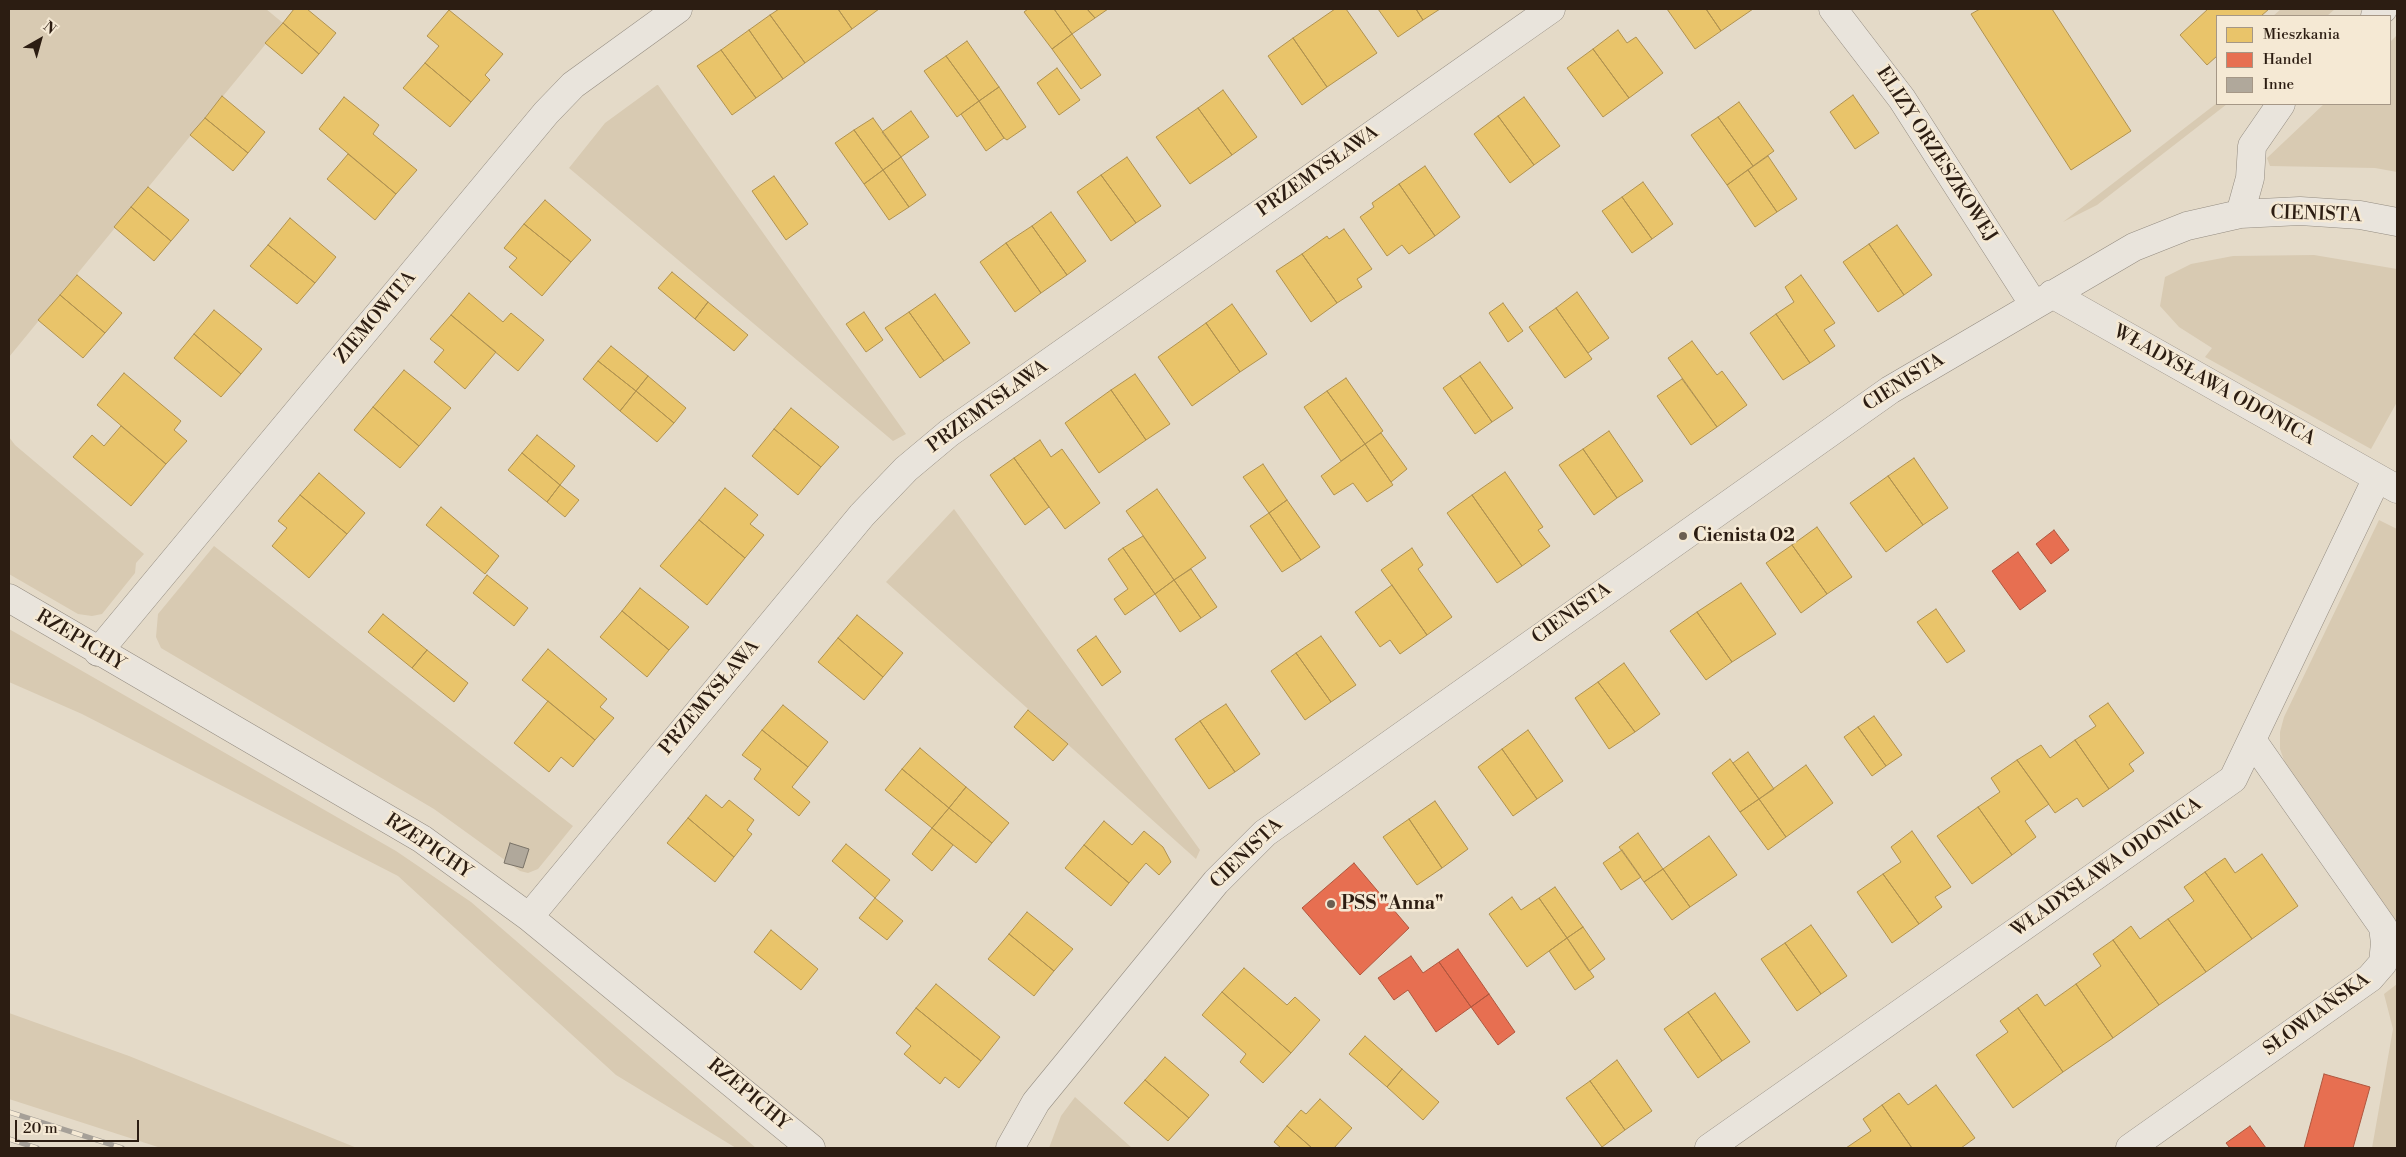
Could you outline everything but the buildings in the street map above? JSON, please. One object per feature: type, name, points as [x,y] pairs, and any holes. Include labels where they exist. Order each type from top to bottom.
[{"type":"street","name":"ZIEMOWITA","points":[[98,652],[546,113],[573,84],[678,9]]},
{"type":"street","name":"PRZEMYSŁAWA","points":[[529,917],[862,515],[906,469],[957,427],[1551,9]]},
{"type":"street","name":"ELIZY ORZESZKOWEJ","points":[[1833,9],[1902,100],[2043,300]]},
{"type":"street","name":"CIENISTA","points":[[2240,214],[2250,178],[2252,146],[2280,105]]},
{"type":"street","name":"CIENISTA","points":[[1010,1148],[1036,1102],[1216,882],[1265,833],[1890,390],[2134,247],[2187,226],[2240,214],[2300,211],[2360,215],[2395,222]]},
{"type":"street","name":"WŁADYSŁAWA ODONICA","points":[[1709,1148],[2233,779],[2387,483],[2043,300]]},
{"type":"street","name":"RZEPICHY","points":[[9,598],[98,652],[422,839],[529,917],[811,1148]]},
{"type":"street","name":"SŁOWIAŃSKA","points":[[2130,1148],[2370,978],[2383,963],[2385,943],[2383,927],[2252,740]]},
{"type":"shaded area","points":[[9,9],[266,9],[283,23],[9,357]]},
{"type":"shaded area","points":[[2281,9],[2335,9],[2328,15],[2274,15]]},
{"type":"shaded area","points":[[2397,35],[2397,172],[2375,168],[2270,166],[2267,158],[2323,105],[2391,105],[2391,41]]},
{"type":"shaded area","points":[[657,85],[906,434],[893,441],[569,168],[605,123]]},
{"type":"shaded area","points":[[2216,104],[2226,105],[2097,205],[2063,222]]},
{"type":"shaded area","points":[[2314,255],[2397,269],[2397,402],[2371,449],[2205,357],[2212,348],[2179,327],[2160,306],[2165,277],[2191,264],[2233,256]]},
{"type":"shaded area","points":[[9,437],[15,445],[144,554],[136,563],[135,573],[102,614],[92,616],[78,614],[9,574]]},
{"type":"shaded area","points":[[954,509],[1200,850],[1196,859],[886,582]]},
{"type":"shaded area","points":[[2379,520],[2397,529],[2397,924],[2286,766],[2280,749],[2280,732],[2284,717]]},
{"type":"shaded area","points":[[214,546],[573,826],[538,869],[528,873],[520,871],[434,809],[161,648],[156,637],[158,614]]},
{"type":"shaded area","points":[[9,629],[396,851],[471,902],[756,1148],[736,1148],[616,1075],[398,876],[82,714],[9,682]]},
{"type":"shaded area","points":[[2397,984],[2397,1148],[2372,1148],[2393,1029],[2384,994]]},
{"type":"shaded area","points":[[9,1013],[129,1056],[357,1148],[161,1148],[9,1099]]},
{"type":"shaded area","points":[[1075,1097],[1132,1148],[1049,1148],[1061,1116]]},
{"type":"railway","points":[[9,1112],[122,1148]]},
{"type":"railway","points":[[9,1139],[37,1148]]},
{"type":"place","name":"Cienista 02","points":[[1683,536]]},
{"type":"place","name":"PSS \"Anna\"","points":[[1331,904]]}]
